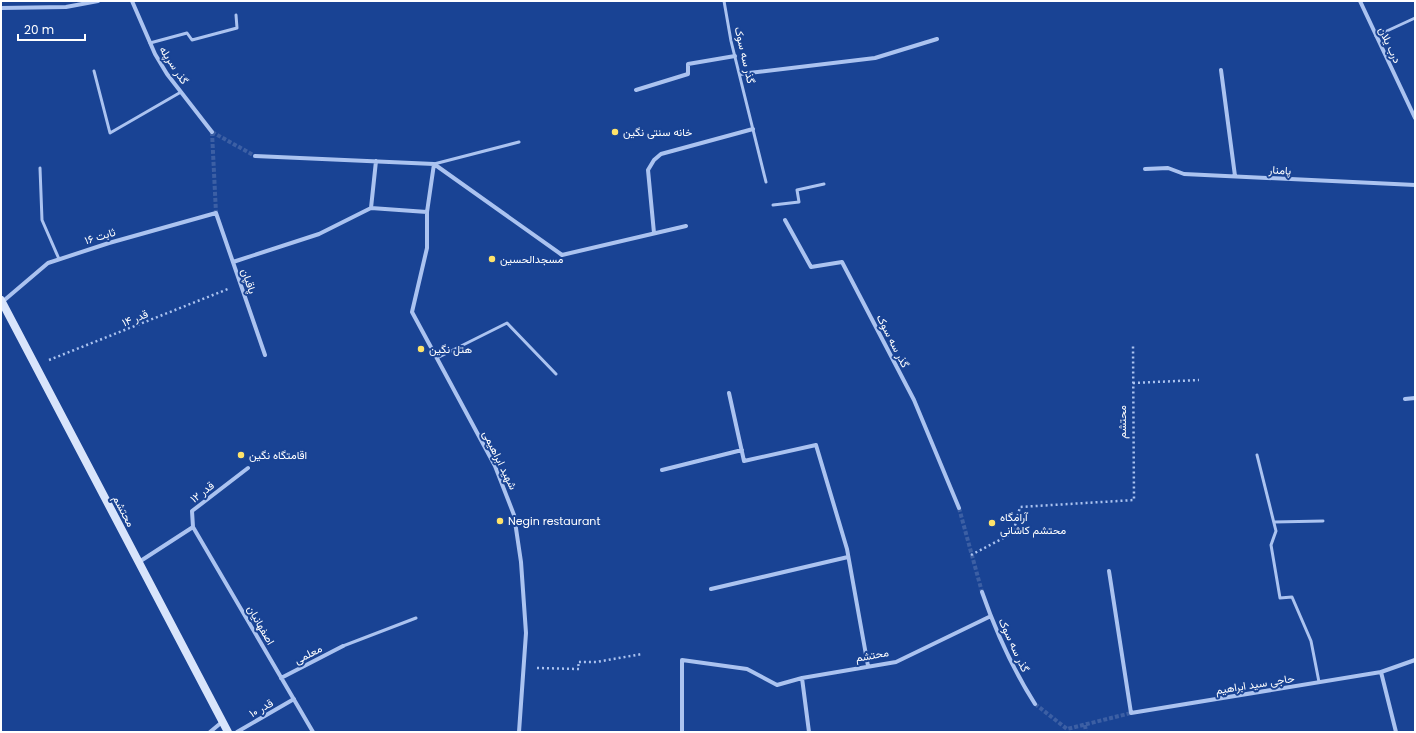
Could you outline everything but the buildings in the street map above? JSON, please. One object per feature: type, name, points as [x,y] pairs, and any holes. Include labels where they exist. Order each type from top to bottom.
[{"type":"main road","name":"محتشم","points":[[1,302],[228,732]]},
{"type":"street","points":[[1,8],[66,7],[98,1]]},
{"type":"street","name":"گذر سرپله","points":[[132,1],[150,43],[168,74],[212,132]]},
{"type":"street","name":"درب یلان","points":[[1360,1],[1415,118]]},
{"type":"street","points":[[740,74],[875,58],[937,39]]},
{"type":"street","points":[[636,90],[688,74],[688,64],[735,56]]},
{"type":"street","points":[[1221,70],[1235,176]]},
{"type":"street","points":[[654,233],[648,170],[654,160],[660,154],[753,129]]},
{"type":"street","points":[[255,156],[434,164],[562,255],[686,226]]},
{"type":"street","points":[[371,208],[376,161]]},
{"type":"street","name":"شهید ابراهیمی","points":[[434,164],[427,212],[427,248],[412,312],[495,466],[514,515],[518,537],[525,606],[524,667],[519,732]]},
{"type":"street","name":"پامنار","points":[[1145,169],[1168,168],[1184,174],[1415,185]]},
{"type":"street","points":[[233,262],[319,234],[371,208],[427,212]]},
{"type":"street","name":"ثابت ۱۶","points":[[1,302],[48,263],[108,243],[216,213]]},
{"type":"street","name":"پاقپان","points":[[216,213],[265,355]]},
{"type":"street","name":"گذر سه سوک","points":[[785,220],[811,267],[842,262],[914,400],[959,508]]},
{"type":"street","points":[[729,393],[744,461],[816,445],[848,557],[868,666]]},
{"type":"street","points":[[1404,399],[1415,398]]},
{"type":"street","points":[[662,470],[742,450]]},
{"type":"street","name":"قدر ۱۲","points":[[193,527],[192,511],[248,468]]},
{"type":"street","points":[[139,562],[193,527]]},
{"type":"street","name":"اصفهانیان","points":[[193,527],[313,732]]},
{"type":"street","points":[[711,589],[848,557]]},
{"type":"street","name":"حاجی سید ابراهیم","points":[[1110,570],[1131,713],[1381,672],[1415,660]]},
{"type":"street","name":"گذر سه سوک","points":[[982,592],[990,616],[1010,660],[1035,704]]},
{"type":"street","name":"محتشم","points":[[682,732],[682,660],[747,669],[777,685],[802,678],[896,662],[990,616]]},
{"type":"street","name":"معلمی","points":[[281,678],[343,646]]},
{"type":"street","points":[[1381,672],[1396,732]]},
{"type":"street","points":[[802,678],[809,732]]},
{"type":"street","name":"قدر ۱۰","points":[[237,732],[294,699]]},
{"type":"street","points":[[210,732],[222,722]]},
{"type":"lane","name":"گذر سه سوک","points":[[724,1],[735,56],[766,182]]},
{"type":"lane","points":[[150,43],[187,33],[192,40],[237,28],[236,15]]},
{"type":"lane","points":[[1376,36],[1415,18]]},
{"type":"lane","points":[[94,71],[110,133],[181,92]]},
{"type":"lane","points":[[434,164],[519,142]]},
{"type":"lane","points":[[40,168],[42,220],[59,259]]},
{"type":"lane","points":[[773,205],[799,202],[797,190],[824,184]]},
{"type":"lane","points":[[437,358],[507,323],[556,374]]},
{"type":"lane","points":[[1257,454],[1276,531],[1271,545],[1280,598],[1292,598],[1311,641],[1319,682]]},
{"type":"lane","points":[[1274,522],[1323,521]]},
{"type":"lane","points":[[343,646],[416,618]]},
{"type":"path","name":"قدر ۱۴","points":[[35,365],[240,284]]},
{"type":"path","name":"محتشم","points":[[971,555],[1013,533],[1020,507],[1134,500],[1133,344]]},
{"type":"path","points":[[1133,383],[1199,380]]},
{"type":"path","points":[[524,667],[578,669],[578,662],[596,662],[642,654]]},
{"type":"tunnel","points":[[212,132],[216,213]]},
{"type":"tunnel","points":[[212,132],[255,156]]},
{"type":"tunnel","points":[[959,508],[982,592]]},
{"type":"tunnel","points":[[1035,704],[1067,729],[1131,713]]},
{"type":"tunnel","points":[[1085,725],[1086,732]]},
{"type":"place","name":"خانه سنتی نگین","points":[[615,132]]},
{"type":"place","name":"مسجدالحسین","points":[[492,259]]},
{"type":"place","name":"هتل نگین","points":[[421,349]]},
{"type":"place","name":"اقامتگاه نگین","points":[[241,455]]},
{"type":"place","name":"Negin restaurant","points":[[500,521]]},
{"type":"place","name":"آرامگاه محتشم کاشانی","points":[[992,523]]}]
